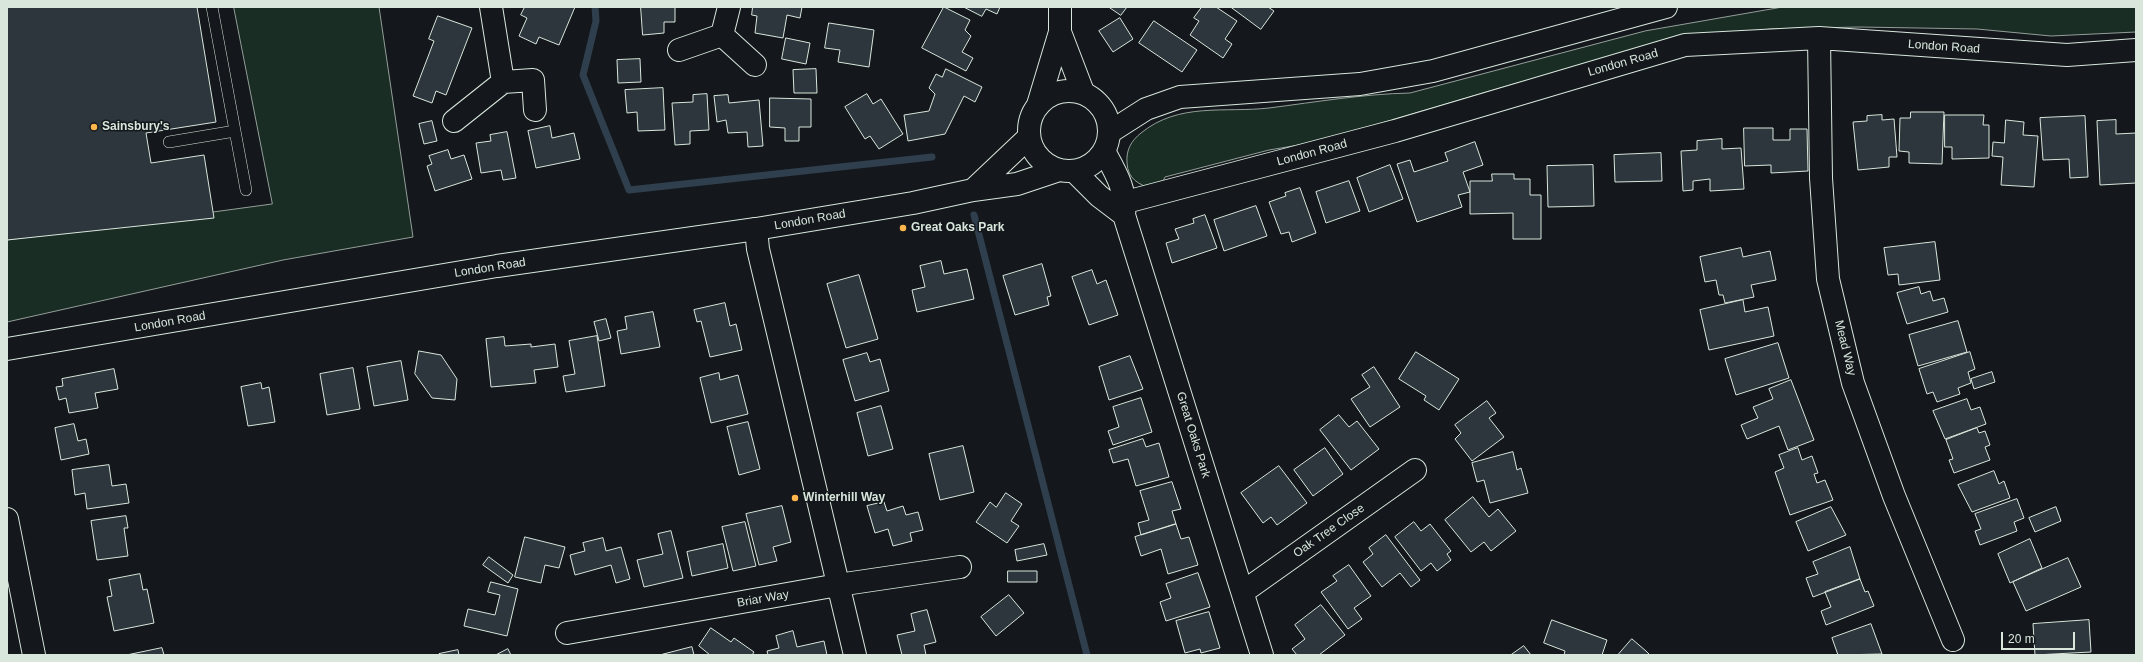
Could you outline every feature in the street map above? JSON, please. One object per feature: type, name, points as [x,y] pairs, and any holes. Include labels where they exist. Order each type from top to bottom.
[{"type":"main road","points":[[491,7],[503,82]]},
{"type":"main road","points":[[722,35],[729,7]]},
{"type":"main road","points":[[1060,7],[1060,32],[1038,105],[1032,115],[1029,136],[1036,152],[1044,163],[1067,171],[1099,196],[1125,209]]},
{"type":"main road","points":[[1110,132],[1146,109],[1180,97],[1360,84],[1433,71],[1666,7]]},
{"type":"main road","points":[[1060,32],[1083,92]]},
{"type":"main road","points":[[679,50],[722,35]]},
{"type":"main road","points":[[722,35],[755,65]]},
{"type":"main road","name":"London Road","points":[[1125,209],[1685,46],[1818,38],[2067,55],[2136,50]]},
{"type":"main road","name":"Mead Way","points":[[1818,38],[1821,178],[1828,279],[1854,383],[1894,496],[1953,640]]},
{"type":"main road","points":[[454,121],[503,82],[533,80],[535,110]]},
{"type":"main road","points":[[1038,105],[1050,94],[1062,89],[1083,92],[1094,98],[1103,107],[1108,119],[1110,132],[1105,153],[1091,165],[1067,171]]},
{"type":"main road","points":[[974,190],[1029,136]]},
{"type":"main road","name":"Great Oaks Park","points":[[1105,153],[1120,181],[1125,209],[1262,655]]},
{"type":"main road","name":"London Road","points":[[7,350],[497,266],[756,229],[913,203],[974,190],[1017,184],[1067,171]]},
{"type":"main road","points":[[756,229],[758,250],[855,655]]},
{"type":"main road","name":"Oak Tree Close","points":[[1242,592],[1415,470]]},
{"type":"main road","points":[[7,519],[34,655]]},
{"type":"main road","name":"Briar Way","points":[[567,633],[838,585],[960,567]]},
{"type":"lane","points":[[212,7],[246,190]]},
{"type":"lane","points":[[169,142],[235,131]]},
{"type":"green space","points":[[234,7],[379,7],[413,237],[283,260],[7,322],[7,240],[272,204]]},
{"type":"green space","points":[[1783,7],[2136,7],[2136,32],[2051,36],[1977,29],[1859,27],[1770,29],[1705,36],[1517,83],[1317,142],[1269,150],[1165,177],[1161,185],[1152,189],[1138,183],[1129,173],[1127,163],[1128,150],[1137,136],[1156,123],[1171,117],[1203,111],[1269,108],[1357,97],[1410,93],[1645,31]]},
{"type":"building","name":"Sainsbury's","points":[[7,7],[197,7],[216,122],[146,133],[151,163],[204,155],[214,218],[7,240]]},
{"type":"building","points":[[525,7],[575,7],[559,45],[539,37],[536,44],[519,36],[527,18],[521,15]]},
{"type":"building","points":[[641,7],[675,7],[675,22],[664,22],[664,33],[643,35]]},
{"type":"building","points":[[753,7],[802,7],[800,18],[787,15],[783,38],[755,33],[757,16],[752,15]]},
{"type":"building","points":[[944,7],[970,20],[965,30],[971,36],[962,52],[973,58],[966,71],[922,48]]},
{"type":"building","points":[[964,7],[1000,7],[997,14],[986,9],[982,16]]},
{"type":"building","points":[[1109,7],[1127,7],[1121,15]]},
{"type":"building","points":[[1202,7],[1216,7],[1237,21],[1225,39],[1232,44],[1223,58],[1190,35],[1199,21],[1194,18]]},
{"type":"building","points":[[1231,7],[1268,7],[1274,11],[1261,29]]},
{"type":"building","points":[[438,16],[472,28],[446,95],[436,91],[432,103],[413,96],[434,41],[429,39]]},
{"type":"building","points":[[1120,18],[1133,39],[1113,52],[1099,31]]},
{"type":"building","points":[[1154,21],[1197,50],[1182,72],[1139,43]]},
{"type":"building","points":[[829,23],[874,30],[869,67],[838,62],[840,50],[825,48]]},
{"type":"building","points":[[786,38],[810,43],[806,64],[782,59]]},
{"type":"building","points":[[640,59],[641,82],[618,83],[617,60]]},
{"type":"building","points":[[816,69],[817,93],[794,93],[793,70]]},
{"type":"building","points":[[946,69],[982,87],[975,102],[964,96],[945,134],[908,141],[904,115],[929,111],[935,94],[929,88],[936,74],[942,77]]},
{"type":"building","points":[[663,88],[665,130],[638,131],[637,112],[627,113],[625,90]]},
{"type":"building","points":[[707,94],[709,130],[690,131],[690,144],[675,145],[672,103],[693,102],[693,95]]},
{"type":"building","points":[[867,94],[873,104],[881,99],[903,134],[879,149],[870,136],[865,139],[845,107]]},
{"type":"building","points":[[728,95],[729,103],[759,100],[763,146],[748,147],[747,132],[728,133],[726,120],[717,122],[714,96]]},
{"type":"building","points":[[770,98],[811,99],[811,127],[799,127],[799,141],[785,141],[785,128],[770,127]]},
{"type":"building","points":[[1911,112],[1944,112],[1942,164],[1909,163],[1909,152],[1899,151],[1900,118],[1910,118]]},
{"type":"building","points":[[1882,115],[1882,120],[1894,119],[1897,157],[1889,157],[1889,167],[1858,170],[1853,122],[1867,121],[1867,116]]},
{"type":"building","points":[[1945,115],[1984,115],[1983,125],[1989,125],[1989,158],[1952,159],[1952,147],[1945,147]]},
{"type":"building","points":[[2085,116],[2088,177],[2070,178],[2069,159],[2043,160],[2040,118]]},
{"type":"building","points":[[2006,120],[2024,122],[2023,135],[2038,136],[2034,187],[2001,185],[2003,157],[1992,156],[1993,142],[2004,143]]},
{"type":"building","points":[[2116,120],[2116,134],[2136,133],[2136,183],[2100,185],[2097,121]]},
{"type":"building","points":[[432,121],[437,141],[424,144],[419,124]]},
{"type":"building","points":[[550,126],[552,138],[574,133],[580,159],[536,168],[528,131]]},
{"type":"building","points":[[1744,128],[1773,128],[1773,140],[1790,140],[1790,129],[1807,129],[1808,171],[1771,173],[1771,165],[1745,166]]},
{"type":"building","points":[[507,132],[516,178],[503,180],[501,170],[481,173],[476,143],[491,141],[490,135]]},
{"type":"building","points":[[1722,139],[1722,149],[1741,148],[1744,189],[1710,191],[1710,179],[1693,181],[1693,190],[1683,191],[1681,151],[1697,150],[1697,141]]},
{"type":"building","points":[[1475,142],[1483,165],[1463,172],[1470,192],[1458,195],[1462,207],[1417,222],[1397,164],[1410,160],[1414,172],[1448,161],[1445,153]]},
{"type":"building","points":[[448,150],[451,159],[464,155],[472,179],[435,191],[427,166],[432,164],[429,156]]},
{"type":"building","points":[[1661,153],[1662,181],[1615,182],[1614,155]]},
{"type":"building","points":[[1390,165],[1403,199],[1369,212],[1357,178]]},
{"type":"building","points":[[1593,165],[1594,206],[1548,207],[1547,166]]},
{"type":"building","points":[[1492,174],[1514,174],[1514,179],[1530,179],[1530,195],[1541,195],[1541,239],[1513,239],[1513,213],[1470,214],[1470,181],[1492,181]]},
{"type":"building","points":[[1349,181],[1360,211],[1326,223],[1316,192]]},
{"type":"building","points":[[1300,188],[1316,233],[1292,242],[1289,232],[1281,234],[1269,202],[1286,196],[1285,193]]},
{"type":"building","points":[[1256,206],[1267,236],[1224,251],[1214,220]]},
{"type":"building","points":[[1205,215],[1217,248],[1172,263],[1166,243],[1179,239],[1175,229],[1194,223],[1193,219]]},
{"type":"building","points":[[1935,242],[1940,280],[1899,285],[1898,274],[1888,275],[1884,248]]},
{"type":"building","points":[[1741,248],[1743,257],[1770,251],[1776,280],[1751,285],[1754,297],[1725,303],[1723,295],[1719,295],[1716,280],[1705,282],[1700,257]]},
{"type":"building","points":[[941,261],[944,274],[967,269],[974,299],[917,312],[912,290],[925,287],[920,266]]},
{"type":"building","points":[[1042,264],[1051,296],[1047,297],[1049,305],[1015,315],[1003,276]]},
{"type":"building","points":[[1092,270],[1097,284],[1106,280],[1118,315],[1089,325],[1072,277]]},
{"type":"building","points":[[859,275],[878,339],[846,348],[827,284]]},
{"type":"building","points":[[1919,287],[1921,294],[1930,291],[1933,301],[1944,298],[1948,312],[1907,324],[1897,293]]},
{"type":"building","points":[[1743,300],[1745,312],[1768,307],[1774,336],[1709,350],[1700,310]]},
{"type":"building","points":[[725,303],[730,326],[736,324],[742,350],[710,357],[701,321],[697,322],[694,310]]},
{"type":"building","points":[[653,312],[660,347],[621,354],[617,331],[627,329],[625,317]]},
{"type":"building","points":[[606,319],[611,338],[599,341],[594,322]]},
{"type":"building","points":[[1958,321],[1967,352],[1918,366],[1909,335]]},
{"type":"building","points":[[597,336],[605,386],[566,392],[563,376],[575,374],[569,341]]},
{"type":"building","points":[[504,337],[505,346],[531,344],[531,347],[555,344],[558,367],[534,370],[536,383],[491,387],[486,339]]},
{"type":"building","points":[[1778,343],[1789,378],[1736,395],[1725,359]]},
{"type":"building","points":[[419,351],[441,355],[457,379],[455,400],[432,398],[415,374]]},
{"type":"building","points":[[1416,352],[1459,379],[1439,410],[1424,400],[1426,396],[1399,379]]},
{"type":"building","points":[[1970,352],[1975,369],[1968,372],[1971,383],[1958,388],[1960,394],[1937,402],[1933,392],[1927,394],[1919,369]]},
{"type":"building","points":[[867,353],[870,362],[880,359],[889,391],[855,401],[843,360]]},
{"type":"building","points":[[1130,356],[1143,389],[1109,400],[1099,367]]},
{"type":"building","points":[[401,361],[408,400],[374,406],[367,367]]},
{"type":"building","points":[[1374,367],[1400,407],[1370,427],[1351,399],[1370,387],[1362,375]]},
{"type":"building","points":[[353,368],[360,409],[327,415],[320,374]]},
{"type":"building","points":[[114,369],[118,389],[95,393],[98,408],[69,413],[66,398],[59,400],[56,387],[63,386],[62,379]]},
{"type":"building","points":[[1992,372],[1995,382],[1974,389],[1971,379]]},
{"type":"building","points":[[719,373],[720,380],[738,375],[748,414],[711,423],[700,378]]},
{"type":"building","points":[[1791,380],[1814,440],[1788,450],[1779,426],[1747,439],[1741,425],[1758,418],[1753,407],[1773,399],[1769,389]]},
{"type":"building","points":[[261,383],[262,389],[269,387],[275,422],[248,426],[241,387]]},
{"type":"building","points":[[1141,398],[1152,432],[1113,445],[1108,431],[1119,427],[1113,407]]},
{"type":"building","points":[[1967,399],[1971,410],[1980,407],[1986,424],[1945,439],[1933,411]]},
{"type":"building","points":[[1487,401],[1496,413],[1489,418],[1504,437],[1472,461],[1455,439],[1461,433],[1455,425]]},
{"type":"building","points":[[881,406],[893,449],[868,456],[857,413]]},
{"type":"building","points":[[1339,415],[1349,427],[1357,421],[1379,449],[1351,470],[1320,430]]},
{"type":"building","points":[[748,422],[760,469],[739,475],[727,427]]},
{"type":"building","points":[[74,424],[78,441],[86,439],[89,454],[61,460],[55,428]]},
{"type":"building","points":[[1977,428],[1979,433],[1985,431],[1990,445],[1985,447],[1990,460],[1954,473],[1949,460],[1953,459],[1946,440]]},
{"type":"building","points":[[1143,439],[1146,447],[1159,443],[1169,477],[1136,486],[1128,459],[1113,463],[1109,450]]},
{"type":"building","points":[[963,446],[974,492],[940,500],[929,454]]},
{"type":"building","points":[[1325,448],[1343,474],[1313,496],[1294,470]]},
{"type":"building","points":[[1798,448],[1802,460],[1812,456],[1818,473],[1814,474],[1817,483],[1825,480],[1833,500],[1790,515],[1775,472],[1784,468],[1779,455]]},
{"type":"building","points":[[1513,452],[1517,470],[1521,468],[1528,493],[1490,503],[1484,480],[1477,482],[1472,463]]},
{"type":"building","points":[[109,465],[112,486],[126,484],[129,503],[87,509],[85,493],[75,495],[72,470]]},
{"type":"building","points":[[1279,466],[1307,503],[1277,525],[1271,517],[1263,523],[1241,493]]},
{"type":"building","points":[[1994,471],[1999,484],[2004,481],[2010,498],[1972,512],[1958,485]]},
{"type":"building","points":[[1172,482],[1181,509],[1172,511],[1176,524],[1141,535],[1138,523],[1149,520],[1140,491]]},
{"type":"building","points":[[1006,493],[1022,504],[1011,521],[1019,526],[1007,543],[976,522],[990,502],[996,507]]},
{"type":"building","points":[[1473,497],[1489,517],[1498,509],[1516,531],[1491,551],[1484,542],[1471,552],[1445,520]]},
{"type":"building","points":[[2017,499],[2024,518],[2014,522],[2017,531],[1980,545],[1975,531],[1981,529],[1975,514]]},
{"type":"building","points":[[884,502],[887,511],[903,506],[906,515],[918,512],[923,530],[910,533],[912,541],[893,546],[888,529],[875,533],[867,506]]},
{"type":"building","points":[[782,506],[791,542],[773,547],[777,561],[759,565],[746,514]]},
{"type":"building","points":[[1831,507],[1846,535],[1808,551],[1796,522]]},
{"type":"building","points":[[2056,507],[2061,521],[2035,532],[2029,518]]},
{"type":"building","points":[[126,516],[128,528],[124,528],[128,556],[97,560],[91,521]]},
{"type":"building","points":[[745,522],[756,566],[733,571],[722,527]]},
{"type":"building","points":[[1414,522],[1421,531],[1430,524],[1451,551],[1447,554],[1451,560],[1437,571],[1431,563],[1421,571],[1395,537]]},
{"type":"building","points":[[1176,524],[1181,539],[1189,537],[1198,565],[1168,574],[1161,549],[1141,556],[1135,537]]},
{"type":"building","points":[[671,531],[683,578],[644,587],[637,560],[663,554],[658,534]]},
{"type":"building","points":[[1386,535],[1420,580],[1411,587],[1400,573],[1382,587],[1363,562],[1373,554],[1369,548]]},
{"type":"building","points":[[525,537],[565,547],[559,568],[545,565],[541,583],[515,577]]},
{"type":"building","points":[[603,538],[606,551],[621,547],[630,579],[616,583],[611,565],[575,575],[570,555],[585,551],[583,543]]},
{"type":"building","points":[[2030,539],[2042,568],[2010,583],[1998,554]]},
{"type":"building","points":[[723,544],[728,568],[692,576],[687,552]]},
{"type":"building","points":[[1044,544],[1047,555],[1017,561],[1015,550]]},
{"type":"building","points":[[1850,547],[1860,579],[1813,597],[1806,578],[1818,574],[1813,562]]},
{"type":"building","points":[[489,557],[513,575],[508,583],[483,565]]},
{"type":"building","points":[[2068,558],[2081,587],[2026,611],[2013,582]]},
{"type":"building","points":[[1349,565],[1371,596],[1354,608],[1362,619],[1348,629],[1321,592],[1337,581],[1333,576]]},
{"type":"building","points":[[1008,571],[1037,571],[1037,582],[1008,582]]},
{"type":"building","points":[[1198,573],[1210,607],[1166,621],[1160,602],[1171,598],[1166,584]]},
{"type":"building","points":[[140,574],[143,590],[147,589],[154,623],[114,631],[107,597],[112,596],[109,580]]},
{"type":"building","points":[[1860,579],[1865,592],[1868,591],[1874,606],[1826,625],[1821,611],[1831,607],[1825,592]]},
{"type":"building","points":[[491,582],[518,589],[507,636],[464,626],[468,609],[495,615],[500,595],[488,592]]},
{"type":"building","points":[[1009,595],[1024,613],[996,636],[981,617]]},
{"type":"building","points":[[1321,605],[1345,635],[1319,655],[1297,655],[1292,649],[1305,639],[1295,625]]},
{"type":"building","points":[[927,610],[936,642],[924,645],[926,655],[902,655],[897,635],[915,631],[911,614]]},
{"type":"building","points":[[1209,612],[1220,648],[1201,653],[1200,649],[1185,653],[1176,621]]},
{"type":"building","points":[[1552,620],[1607,640],[1602,655],[1564,655],[1565,651],[1544,643]]},
{"type":"building","points":[[2089,620],[2091,652],[2035,655],[2033,624]]},
{"type":"building","points":[[1871,624],[1882,654],[1838,655],[1832,638]]},
{"type":"building","points":[[711,628],[731,642],[734,638],[754,652],[752,655],[710,655],[699,646]]},
{"type":"building","points":[[793,631],[797,647],[824,641],[827,655],[768,655],[767,651],[779,648],[776,636]]},
{"type":"building","points":[[1632,639],[1646,651],[1650,655],[1618,655]]},
{"type":"building","points":[[1524,646],[1531,655],[1511,655]]},
{"type":"building","points":[[692,647],[694,655],[660,655]]},
{"type":"building","points":[[162,648],[164,655],[127,655]]},
{"type":"building","points":[[508,649],[511,655],[496,655]]},
{"type":"building","points":[[458,650],[459,655],[439,655],[439,654]]},
{"type":"waterway","points":[[595,7],[596,21],[583,75],[629,190],[932,157]]},
{"type":"waterway","points":[[974,215],[1087,655]]},
{"type":"place","name":"Sainsbury's","points":[[94,127]]},
{"type":"place","name":"Great Oaks Park","points":[[903,228]]},
{"type":"place","name":"Winterhill Way","points":[[795,498]]}]
